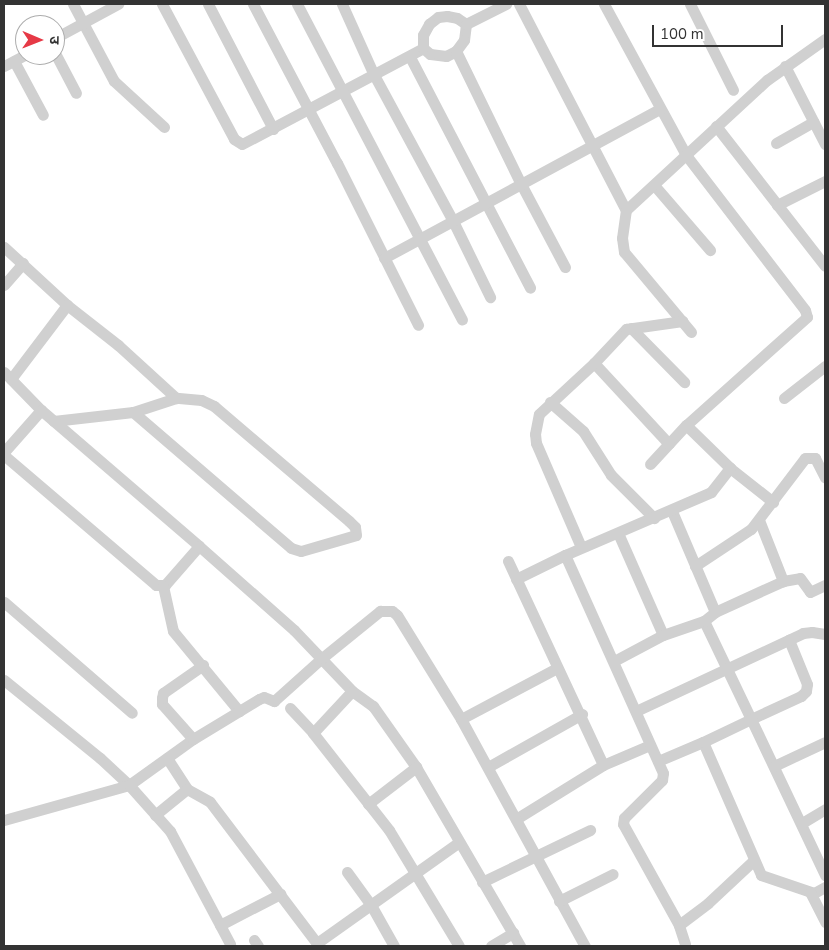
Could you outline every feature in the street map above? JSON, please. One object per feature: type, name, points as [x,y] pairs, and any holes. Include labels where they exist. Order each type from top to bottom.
[{"type":"street","points":[[73,4],[114,81],[164,127]]},
{"type":"street","points":[[65,32],[118,4]]},
{"type":"street","points":[[162,4],[234,139],[238,143],[245,143],[273,129],[373,73],[410,57],[423,48]]},
{"type":"street","points":[[208,4],[273,129]]},
{"type":"street","points":[[253,4],[418,325]]},
{"type":"street","points":[[297,4],[462,320]]},
{"type":"street","points":[[342,4],[373,73],[452,219],[490,297]]},
{"type":"street","points":[[466,24],[506,4]]},
{"type":"street","points":[[519,4],[626,210],[622,238],[624,252],[691,332]]},
{"type":"street","points":[[604,4],[659,109],[686,155],[805,310],[807,317],[686,425],[650,464]]},
{"type":"street","points":[[690,4],[733,90]]},
{"type":"street","points":[[438,17],[457,18],[466,24],[464,40],[456,51],[446,56],[430,54],[423,48],[423,34],[429,24],[438,17]]},
{"type":"street","points":[[626,210],[716,126],[785,66],[825,39]]},
{"type":"street","points":[[456,51],[521,184],[565,267]]},
{"type":"street","points":[[410,57],[487,201],[530,288]]},
{"type":"street","points":[[9,64],[43,115]]},
{"type":"street","points":[[61,65],[76,93]]},
{"type":"street","points":[[785,66],[825,144]]},
{"type":"street","points":[[384,258],[452,219],[659,109]]},
{"type":"street","points":[[776,143],[813,122]]},
{"type":"street","points":[[716,126],[825,266]]},
{"type":"street","points":[[776,205],[825,181]]},
{"type":"street","points":[[654,185],[710,250]]},
{"type":"street","points":[[4,247],[67,305],[118,345],[176,398]]},
{"type":"street","points":[[4,285],[23,263]]},
{"type":"street","points":[[67,305],[7,376],[41,410],[294,630],[352,691],[373,706],[416,767],[520,946]]},
{"type":"street","points":[[581,547],[536,443],[535,434],[539,414],[594,363],[626,329],[682,321]]},
{"type":"street","points":[[631,328],[684,382]]},
{"type":"street","points":[[594,363],[669,444]]},
{"type":"street","points":[[784,398],[825,366]]},
{"type":"street","points":[[54,421],[133,412],[176,398],[202,400],[214,406],[349,521],[355,527],[356,535],[301,551],[290,548],[133,412]]},
{"type":"street","points":[[550,402],[582,431],[611,475],[654,518]]},
{"type":"street","points":[[41,410],[4,454],[156,585],[163,586]]},
{"type":"street","points":[[686,425],[730,468],[773,502]]},
{"type":"street","points":[[695,566],[752,529],[808,456],[815,458],[825,478]]},
{"type":"street","points":[[516,579],[581,547],[672,511],[710,492],[730,468]]},
{"type":"street","points":[[672,511],[715,612]]},
{"type":"street","points":[[759,520],[784,581]]},
{"type":"street","points":[[618,533],[663,635]]},
{"type":"street","points":[[163,586],[199,546]]},
{"type":"street","points":[[565,555],[663,772],[662,780],[624,818],[623,824],[679,925],[685,944]]},
{"type":"street","points":[[508,561],[557,668],[582,714],[603,765]]},
{"type":"street","points":[[614,661],[663,635],[704,621],[715,612],[784,581],[800,578],[810,592],[825,585]]},
{"type":"street","points":[[163,586],[172,631],[239,711]]},
{"type":"street","points":[[4,602],[132,713]]},
{"type":"street","points":[[4,820],[129,785],[193,740],[261,698],[274,701],[322,658],[380,611],[392,611],[397,615],[461,718],[584,946]]},
{"type":"street","points":[[704,621],[729,669],[825,875]]},
{"type":"street","points":[[636,711],[807,632],[825,634]]},
{"type":"street","points":[[658,761],[801,696],[806,691],[807,684],[789,640]]},
{"type":"street","points":[[193,740],[162,704],[162,698],[163,693],[203,666]]},
{"type":"street","points":[[461,718],[557,668]]},
{"type":"street","points":[[4,680],[100,758],[129,785],[170,831],[230,944]]},
{"type":"street","points":[[313,733],[352,691]]},
{"type":"street","points":[[290,708],[313,733],[389,830],[459,946]]},
{"type":"street","points":[[488,767],[582,714]]},
{"type":"street","points":[[703,742],[761,876],[765,879],[810,892],[817,893],[825,887]]},
{"type":"street","points":[[774,766],[825,742]]},
{"type":"street","points":[[516,819],[603,765],[650,745]]},
{"type":"street","points":[[166,758],[187,790],[210,802],[318,944],[459,842]]},
{"type":"street","points":[[368,804],[416,767]]},
{"type":"street","points":[[155,815],[187,790]]},
{"type":"street","points":[[802,823],[825,809]]},
{"type":"street","points":[[482,882],[590,830]]},
{"type":"street","points":[[679,925],[708,903],[754,860]]},
{"type":"street","points":[[347,872],[371,905],[394,946]]},
{"type":"street","points":[[559,901],[613,874]]},
{"type":"street","points":[[810,892],[825,922]]},
{"type":"street","points":[[220,925],[280,894]]},
{"type":"street","points":[[491,946],[513,933]]}]
